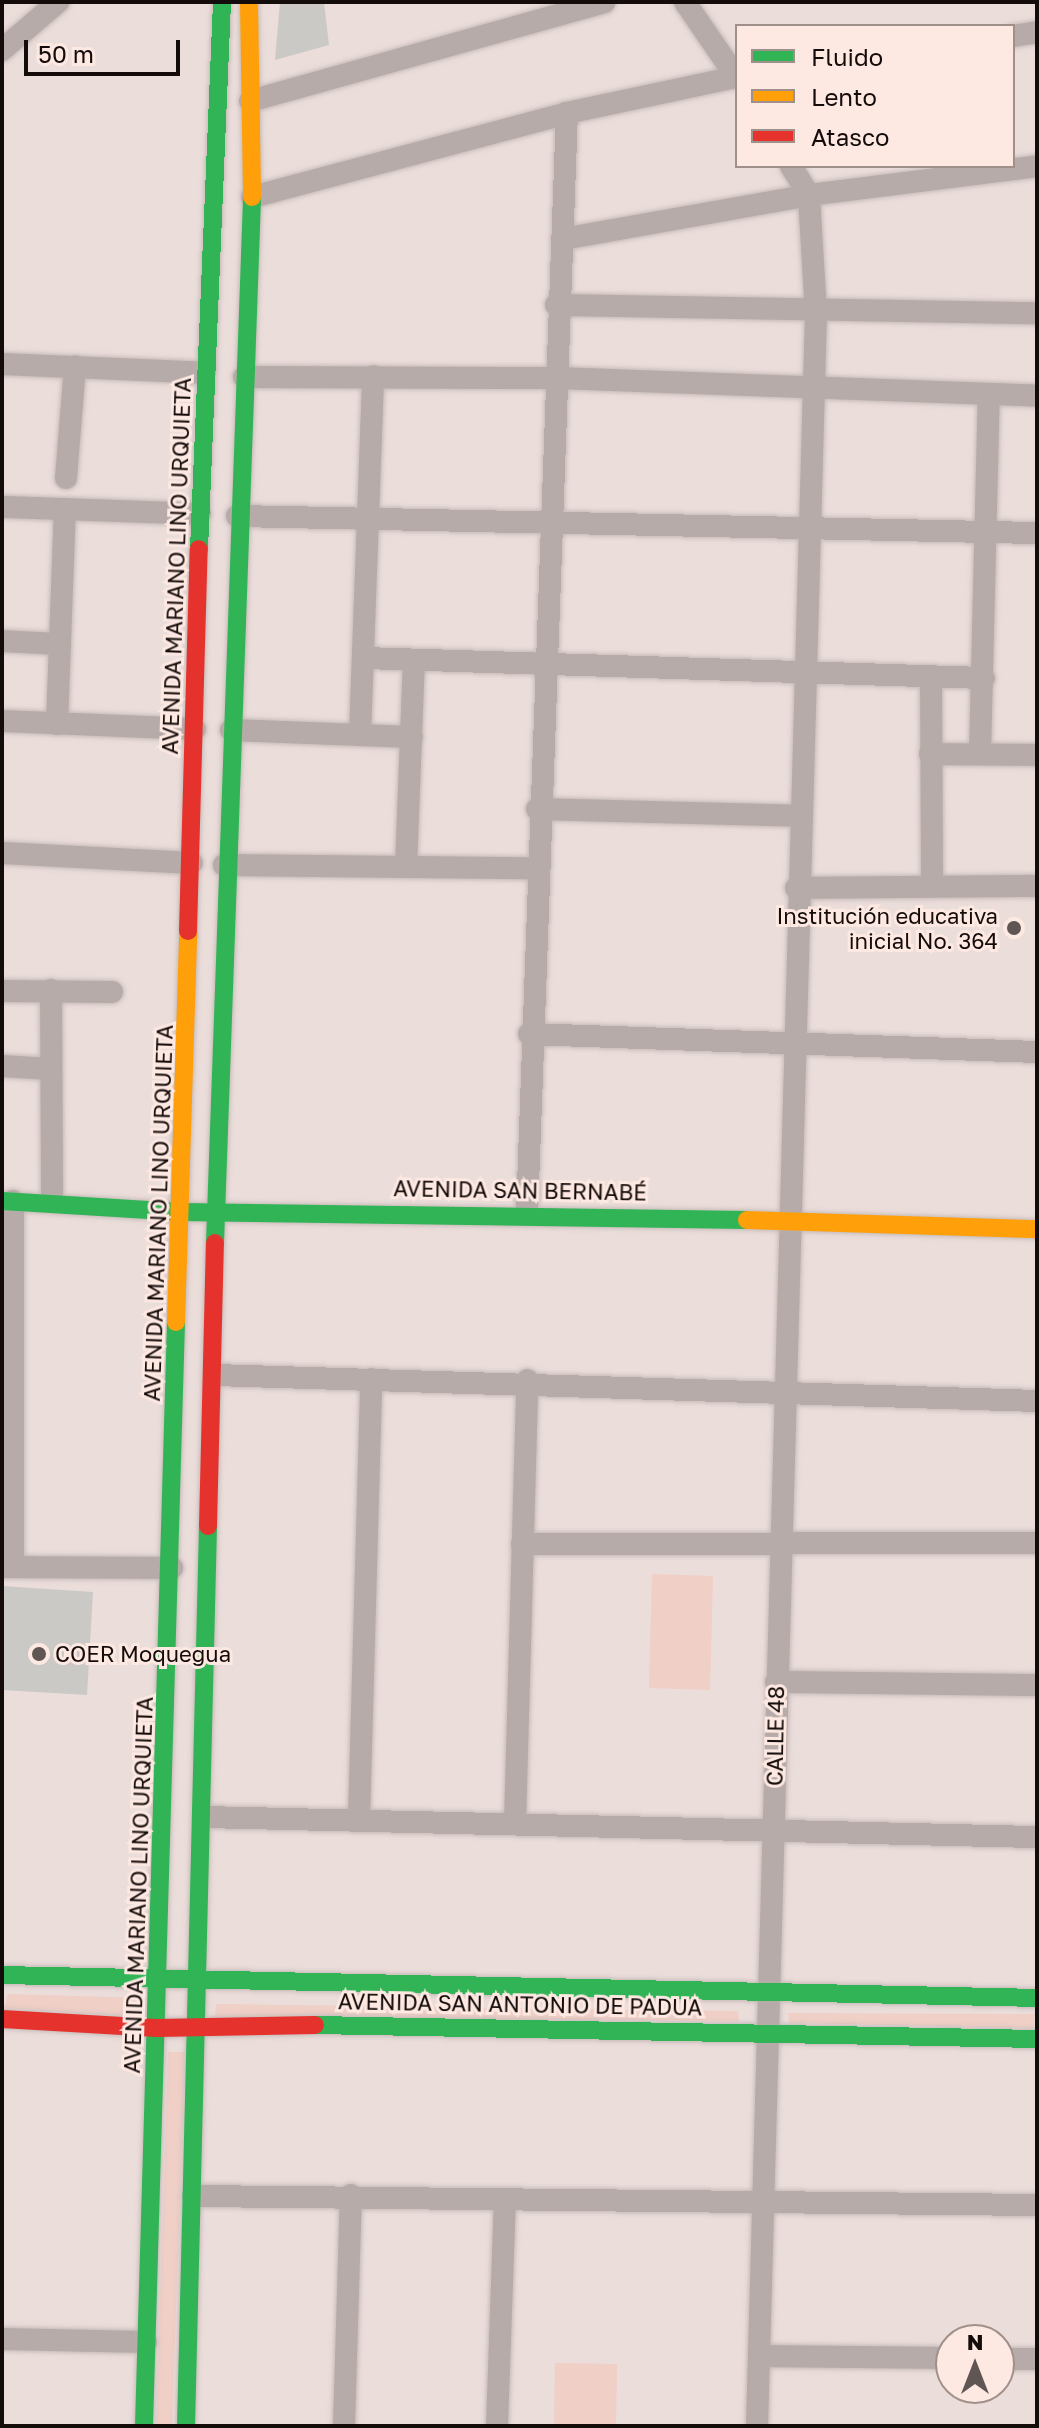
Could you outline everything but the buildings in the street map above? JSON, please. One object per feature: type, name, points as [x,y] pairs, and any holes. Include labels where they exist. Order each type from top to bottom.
[{"type":"main road","name":"AVENIDA MARIANO LINO URQUIETA","points":[[144,2426],[161,1980],[200,514],[222,2]]},
{"type":"main road","points":[[186,2426],[193,2196],[194,1981],[204,1817],[215,1375],[215,1210],[224,865],[252,197],[249,2]]},
{"type":"main road","name":"AVENIDA SAN BERNABÉ","points":[[7,1201],[52,1201],[181,1212],[527,1213],[1037,1229]]},
{"type":"main road","name":"AVENIDA SAN ANTONIO DE PADUA","points":[[2,1975],[1037,1998]]},
{"type":"main road","points":[[380,2024],[381,1985]]},
{"type":"main road","points":[[565,2028],[566,1989]]},
{"type":"main road","name":"AVENIDA SAN ANTONIO DE PADUA","points":[[2,2019],[157,2028],[380,2024],[1037,2039]]},
{"type":"street","points":[[2,50],[58,2]]},
{"type":"street","points":[[250,101],[604,2]]},
{"type":"street","points":[[685,2],[735,75]]},
{"type":"street","points":[[1015,36],[1037,32]]},
{"type":"street","points":[[252,197],[567,113],[735,78]]},
{"type":"street","points":[[527,1213],[529,1034],[547,522],[567,113]]},
{"type":"street","points":[[563,239],[809,195],[1037,166]]},
{"type":"street","points":[[792,168],[809,195]]},
{"type":"street","name":"CALLE 48","points":[[757,2426],[798,816],[816,314],[809,195]]},
{"type":"street","points":[[556,305],[816,314],[1037,313]]},
{"type":"street","points":[[2,364],[205,373]]},
{"type":"street","points":[[66,478],[75,366]]},
{"type":"street","points":[[360,735],[373,376]]},
{"type":"street","points":[[244,377],[554,378],[812,392],[1037,396]]},
{"type":"street","points":[[980,754],[989,395]]},
{"type":"street","points":[[2,507],[200,514]]},
{"type":"street","points":[[57,724],[65,509]]},
{"type":"street","points":[[237,516],[1037,533]]},
{"type":"street","points":[[2,641],[60,644]]},
{"type":"street","points":[[364,658],[984,678]]},
{"type":"street","points":[[406,867],[414,660]]},
{"type":"street","points":[[931,677],[932,886]]},
{"type":"street","points":[[2,721],[195,729]]},
{"type":"street","points":[[231,730],[412,737]]},
{"type":"street","points":[[930,754],[1037,755]]},
{"type":"street","points":[[537,809],[798,816]]},
{"type":"street","points":[[2,853],[192,863]]},
{"type":"street","points":[[224,865],[536,868]]},
{"type":"street","points":[[796,888],[1037,886]]},
{"type":"street","points":[[51,990],[52,1201]]},
{"type":"street","points":[[2,991],[112,992]]},
{"type":"street","points":[[529,1034],[793,1047],[1037,1052]]},
{"type":"street","points":[[2,1066],[50,1069]]},
{"type":"street","points":[[7,1201],[8,1567],[172,1568]]},
{"type":"street","points":[[215,1375],[527,1380],[783,1394],[1037,1401]]},
{"type":"street","points":[[359,1819],[371,1379]]},
{"type":"street","points":[[515,1823],[527,1380]]},
{"type":"street","points":[[522,1544],[780,1541],[1037,1543]]},
{"type":"street","points":[[776,1682],[1037,1685]]},
{"type":"street","points":[[204,1817],[1037,1837]]},
{"type":"street","points":[[344,2426],[351,2195]]},
{"type":"street","points":[[193,2196],[351,2195],[505,2200],[1037,2205]]},
{"type":"street","points":[[497,2426],[505,2200]]},
{"type":"street","points":[[2,2339],[146,2342]]},
{"type":"street","points":[[759,2356],[935,2358]]},
{"type":"street","points":[[1015,2359],[1037,2359]]},
{"type":"shaded area","points":[[652,1574],[713,1576],[710,1690],[649,1688]]},
{"type":"shaded area","points":[[8,1994],[145,1998],[147,2017],[4,2008]]},
{"type":"shaded area","points":[[216,2004],[738,2011],[739,2021],[215,2017]]},
{"type":"shaded area","points":[[788,2013],[1035,2014],[1034,2028],[789,2023]]},
{"type":"shaded area","points":[[168,2052],[185,2052],[172,2426],[156,2426]]},
{"type":"shaded area","points":[[555,2363],[617,2364],[616,2426],[554,2426]]},
{"type":"traffic: fast","points":[[199,549],[222,2]]},
{"type":"traffic: fast","points":[[215,1243],[252,197]]},
{"type":"traffic: fast","points":[[2,1201],[181,1212],[747,1220]]},
{"type":"traffic: fast","points":[[144,2426],[176,1322]]},
{"type":"traffic: fast","points":[[186,2426],[208,1526]]},
{"type":"traffic: fast","points":[[2,1975],[1037,1998]]},
{"type":"traffic: fast","points":[[315,2025],[1037,2039]]},
{"type":"traffic: slow","points":[[249,2],[252,197]]},
{"type":"traffic: slow","points":[[176,1322],[188,931]]},
{"type":"traffic: slow","points":[[747,1220],[1037,1229]]},
{"type":"traffic: jam","points":[[188,931],[199,549]]},
{"type":"traffic: jam","points":[[208,1526],[215,1243]]},
{"type":"traffic: jam","points":[[2,2019],[157,2028],[315,2025]]},
{"type":"place","name":"Institución educativa inicial No. 364","points":[[1014,928]]},
{"type":"place","name":"COER Moquegua","points":[[39,1654]]}]
